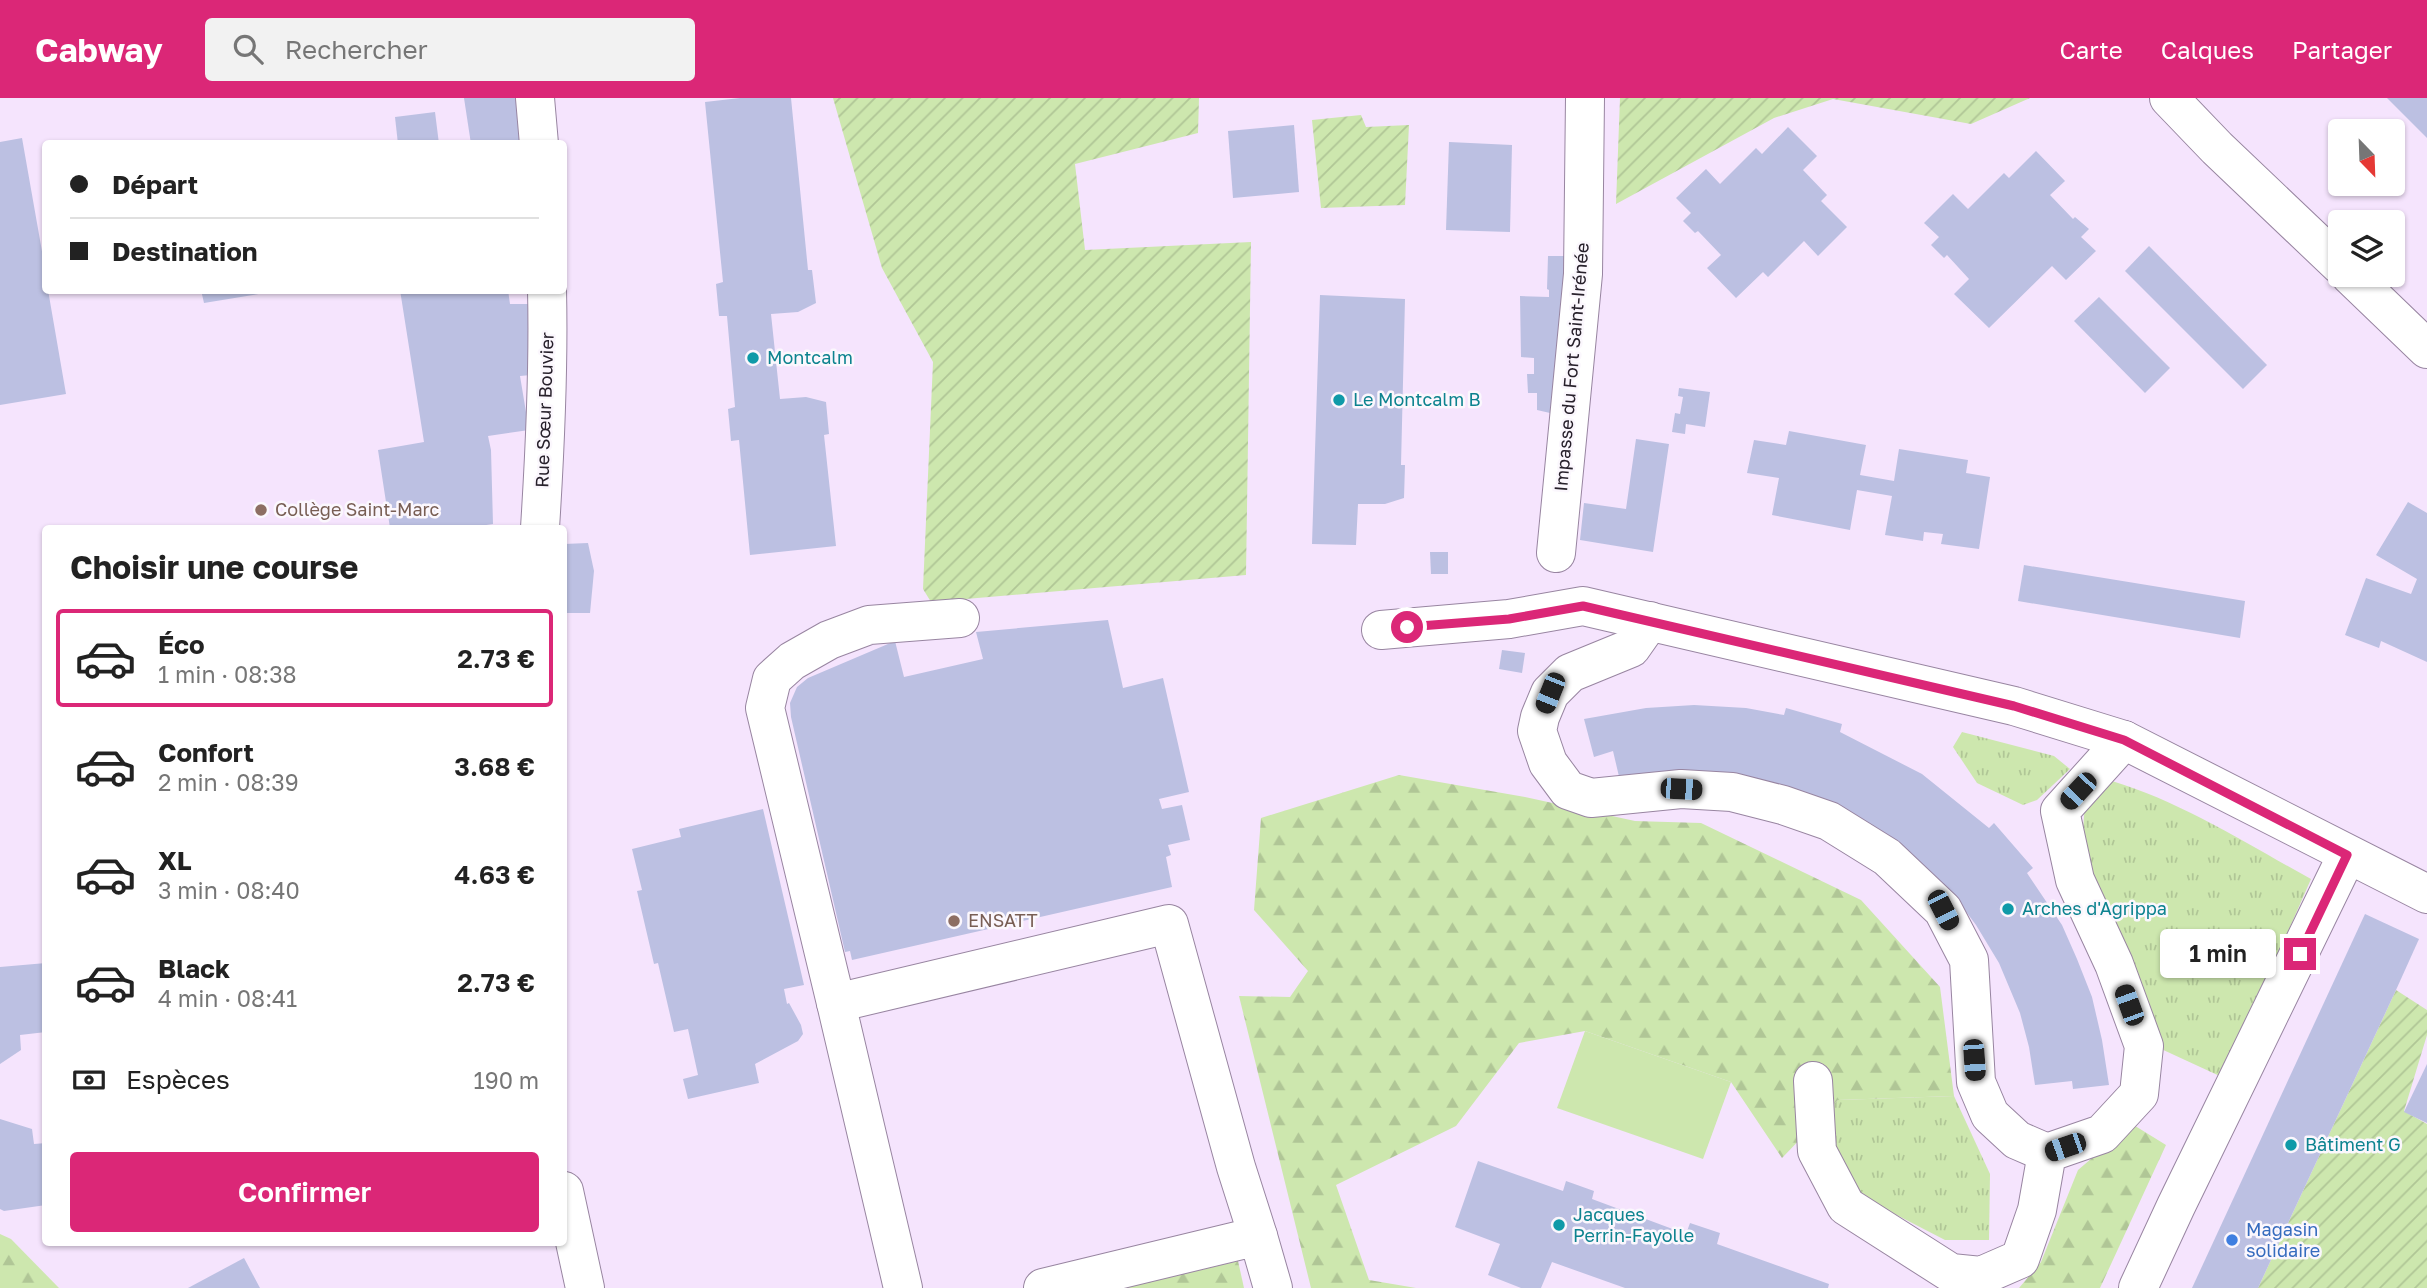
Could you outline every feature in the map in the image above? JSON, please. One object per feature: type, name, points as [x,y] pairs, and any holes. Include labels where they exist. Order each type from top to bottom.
[{"type":"street","points":[[535,98],[539,140]]},
{"type":"street","name":"Impasse du Fort Saint-Irénée","points":[[1556,553],[1583,274],[1585,98]]},
{"type":"street","points":[[2169,98],[2217,148],[2328,254]]},
{"type":"street","points":[[2362,287],[2427,349]]},
{"type":"street","name":"Rue Sœur Bouvier","points":[[540,525],[546,435],[547,294]]},
{"type":"street","points":[[1381,630],[1509,619],[1583,606],[2014,706],[2124,740],[2427,894]]},
{"type":"street","points":[[903,1288],[765,708],[772,679],[792,661],[829,640],[869,625],[960,618]]},
{"type":"street","points":[[1650,621],[1631,648],[1570,673],[1550,693],[1540,717],[1538,731],[1548,763],[1569,790],[1591,798],[1681,789],[1732,792],[1783,805],[1829,821],[1887,857],[1943,910],[1969,960],[1976,1082],[1990,1115],[2017,1140],[2047,1153],[2102,1135],[2139,1094],[2144,1046],[2114,964],[2076,880],[2060,811],[2124,740]]},
{"type":"street","points":[[2138,1288],[2347,855]]},
{"type":"street","points":[[836,1003],[1169,924],[1236,1167],[1273,1288]]},
{"type":"street","points":[[1813,1081],[1817,1151],[1846,1206],[1951,1273],[1981,1276],[2020,1259],[2037,1210],[2047,1153]]},
{"type":"street","points":[[567,1206],[584,1288]]},
{"type":"street","points":[[1043,1288],[1258,1236]]},
{"type":"green space","points":[[833,98],[1199,98],[1198,133],[1075,164],[1085,250],[1251,242],[1246,575],[931,602],[923,589],[933,362],[882,268]]},
{"type":"green space","points":[[1620,98],[2030,98],[1971,124],[1833,99],[1774,118],[1616,204]]},
{"type":"green space","points":[[1361,115],[1366,127],[1409,125],[1405,205],[1321,208],[1312,120]]},
{"type":"green space","points":[[1962,732],[2054,756],[2070,769],[2037,800],[2023,805],[1977,783],[1953,747]]},
{"type":"green space","points":[[1399,775],[1525,797],[1635,821],[1701,823],[1861,900],[1940,987],[1954,1096],[1838,1100],[1782,1158],[1731,1082],[1585,1031],[1519,1043],[1456,1126],[1336,1185],[1369,1280],[1416,1288],[1311,1288],[1239,996],[1290,997],[1308,971],[1254,910],[1261,818]]},
{"type":"green space","points":[[2112,781],[2189,812],[2311,879],[2224,1078],[2159,1048],[2082,849],[2085,800]]},
{"type":"green space","points":[[2396,990],[2427,1010],[2427,1035],[2404,1111],[2427,1124],[2427,1288],[2258,1288]]},
{"type":"green space","points":[[1585,1031],[1731,1082],[1703,1159],[1557,1108]]},
{"type":"green space","points":[[1954,1096],[1990,1174],[1989,1240],[1945,1240],[1856,1194],[1822,1116],[1838,1100]]},
{"type":"green space","points":[[2132,1124],[2166,1145],[2100,1288],[2019,1288],[2041,1262],[2078,1170]]},
{"type":"green space","points":[[0,1234],[11,1239],[59,1288],[0,1288]]},
{"type":"green space","points":[[1238,1261],[1244,1288],[1124,1288]]},
{"type":"building","points":[[464,98],[517,98],[522,140],[470,140]]},
{"type":"building","points":[[740,98],[791,98],[808,270],[812,270],[816,303],[798,312],[771,314],[780,399],[806,397],[826,402],[829,434],[824,435],[836,546],[750,555],[739,440],[731,441],[728,409],[735,407],[727,316],[719,316],[716,284],[723,282],[705,102]]},
{"type":"building","points":[[2387,98],[2427,98],[2427,138]]},
{"type":"building","points":[[435,112],[438,140],[398,140],[395,117]]},
{"type":"building","points":[[1294,125],[1299,192],[1233,198],[1228,131]]},
{"type":"building","points":[[1788,127],[1817,156],[1803,170],[1827,195],[1821,201],[1847,227],[1818,256],[1804,241],[1768,277],[1763,272],[1736,298],[1707,268],[1721,255],[1698,231],[1695,233],[1683,221],[1691,213],[1676,198],[1706,169],[1720,184],[1756,148],[1762,154]]},
{"type":"building","points":[[22,138],[42,251],[42,294],[49,294],[66,394],[0,405],[0,142]]},
{"type":"building","points":[[1449,142],[1512,145],[1510,232],[1446,230]]},
{"type":"building","points":[[2036,151],[2065,181],[2050,195],[2073,219],[2075,217],[2089,229],[2081,237],[2096,251],[2066,280],[2052,266],[1989,328],[1954,294],[1969,279],[1947,255],[1944,258],[1931,245],[1939,237],[1924,223],[1953,194],[1968,209],[2004,173],[2009,178]]},
{"type":"building","points":[[2149,246],[2267,365],[2243,389],[2125,271]]},
{"type":"building","points":[[1548,256],[1567,256],[1550,413],[1537,410],[1537,393],[1528,393],[1527,374],[1534,374],[1534,358],[1521,357],[1520,296],[1549,297]]},
{"type":"building","points":[[202,294],[259,294],[204,303]]},
{"type":"building","points":[[401,294],[509,294],[510,304],[529,304],[531,375],[520,376],[529,430],[488,436],[491,450],[493,524],[390,525],[378,450],[424,442]]},
{"type":"building","points":[[1320,295],[1405,299],[1401,465],[1405,465],[1404,498],[1385,504],[1358,504],[1356,545],[1312,544]]},
{"type":"building","points":[[2099,297],[2170,368],[2145,393],[2074,321]]},
{"type":"building","points":[[1679,388],[1710,392],[1705,427],[1686,424],[1685,434],[1672,432],[1675,413],[1680,414],[1683,397],[1678,396]]},
{"type":"building","points":[[1789,431],[1866,445],[1860,475],[1894,481],[1899,449],[1968,460],[1966,473],[1990,477],[1979,549],[1941,544],[1943,534],[1924,532],[1923,541],[1885,535],[1892,496],[1857,490],[1850,530],[1772,515],[1779,478],[1747,473],[1754,440],[1786,445]]},
{"type":"building","points":[[1636,439],[1669,444],[1653,552],[1580,540],[1584,503],[1626,509]]},
{"type":"building","points":[[2408,502],[2427,513],[2427,662],[2381,641],[2379,648],[2345,635],[2366,578],[2411,594],[2417,579],[2376,555]]},
{"type":"building","points":[[588,543],[594,571],[590,613],[567,613],[567,544]]},
{"type":"building","points":[[1430,552],[1448,552],[1448,574],[1431,574]]},
{"type":"building","points":[[2024,565],[2245,601],[2240,638],[2018,601]]},
{"type":"building","points":[[1108,620],[1123,688],[1163,678],[1189,792],[1159,799],[1162,809],[1182,805],[1190,840],[1168,845],[1171,855],[1166,857],[1172,887],[852,960],[850,951],[845,952],[791,717],[790,703],[797,687],[808,678],[895,641],[904,677],[983,659],[976,632]]},
{"type":"building","points":[[1502,650],[1525,653],[1522,673],[1499,669]]},
{"type":"building","name":"Arches d'Agrippa","points":[[1694,705],[1746,708],[1784,715],[1786,708],[1842,724],[1840,732],[1922,774],[1989,828],[1994,823],[2033,868],[2027,873],[2062,925],[2077,959],[2092,997],[2109,1085],[2073,1089],[2072,1081],[2035,1085],[2020,1013],[1999,963],[1952,893],[1890,838],[1621,785],[1613,751],[1594,757],[1584,719],[1646,708]]},
{"type":"building","points":[[763,809],[804,985],[784,989],[787,1004],[789,1003],[801,1025],[803,1034],[798,1041],[755,1064],[759,1083],[688,1099],[683,1079],[698,1075],[688,1029],[674,1032],[637,891],[642,890],[632,849],[681,837],[679,829]]},
{"type":"building","name":"Bâtiment G","points":[[2365,914],[2419,939],[2396,990],[2258,1288],[2192,1288]]},
{"type":"building","points":[[42,963],[42,1032],[20,1035],[21,1050],[0,1064],[0,967]]},
{"type":"building","points":[[2427,1064],[2427,1123],[2404,1112]]},
{"type":"building","points":[[0,1119],[32,1129],[34,1144],[42,1143],[42,1206],[4,1211],[0,1209]]},
{"type":"building","name":"Jacques Perrin-Fayolle","points":[[1478,1161],[1563,1191],[1566,1181],[1594,1191],[1592,1199],[1686,1234],[1690,1223],[1720,1233],[1717,1244],[1829,1284],[1828,1288],[1625,1288],[1552,1262],[1541,1288],[1521,1288],[1488,1275],[1500,1244],[1455,1227]]},
{"type":"building","points":[[244,1258],[260,1288],[188,1288]]},
{"type":"place","name":"Montcalm","points":[[753,358]]},
{"type":"place","name":"Le Montcalm B","points":[[1339,400]]},
{"type":"place","name":"Collège Saint-Marc","points":[[261,510]]},
{"type":"place","name":"Arches d'Agrippa","points":[[2008,909]]},
{"type":"place","name":"ENSATT","points":[[954,921]]},
{"type":"place","name":"Bâtiment G","points":[[2291,1145]]},
{"type":"place","name":"Jacques Perrin-Fayolle","points":[[1559,1225]]},
{"type":"place","name":"Magasin solidaire","points":[[2232,1240]]},
{"type":"route","points":[[1407,627],[1509,619],[1583,606],[2014,706],[2124,740],[2347,855],[2300,954]]}]
